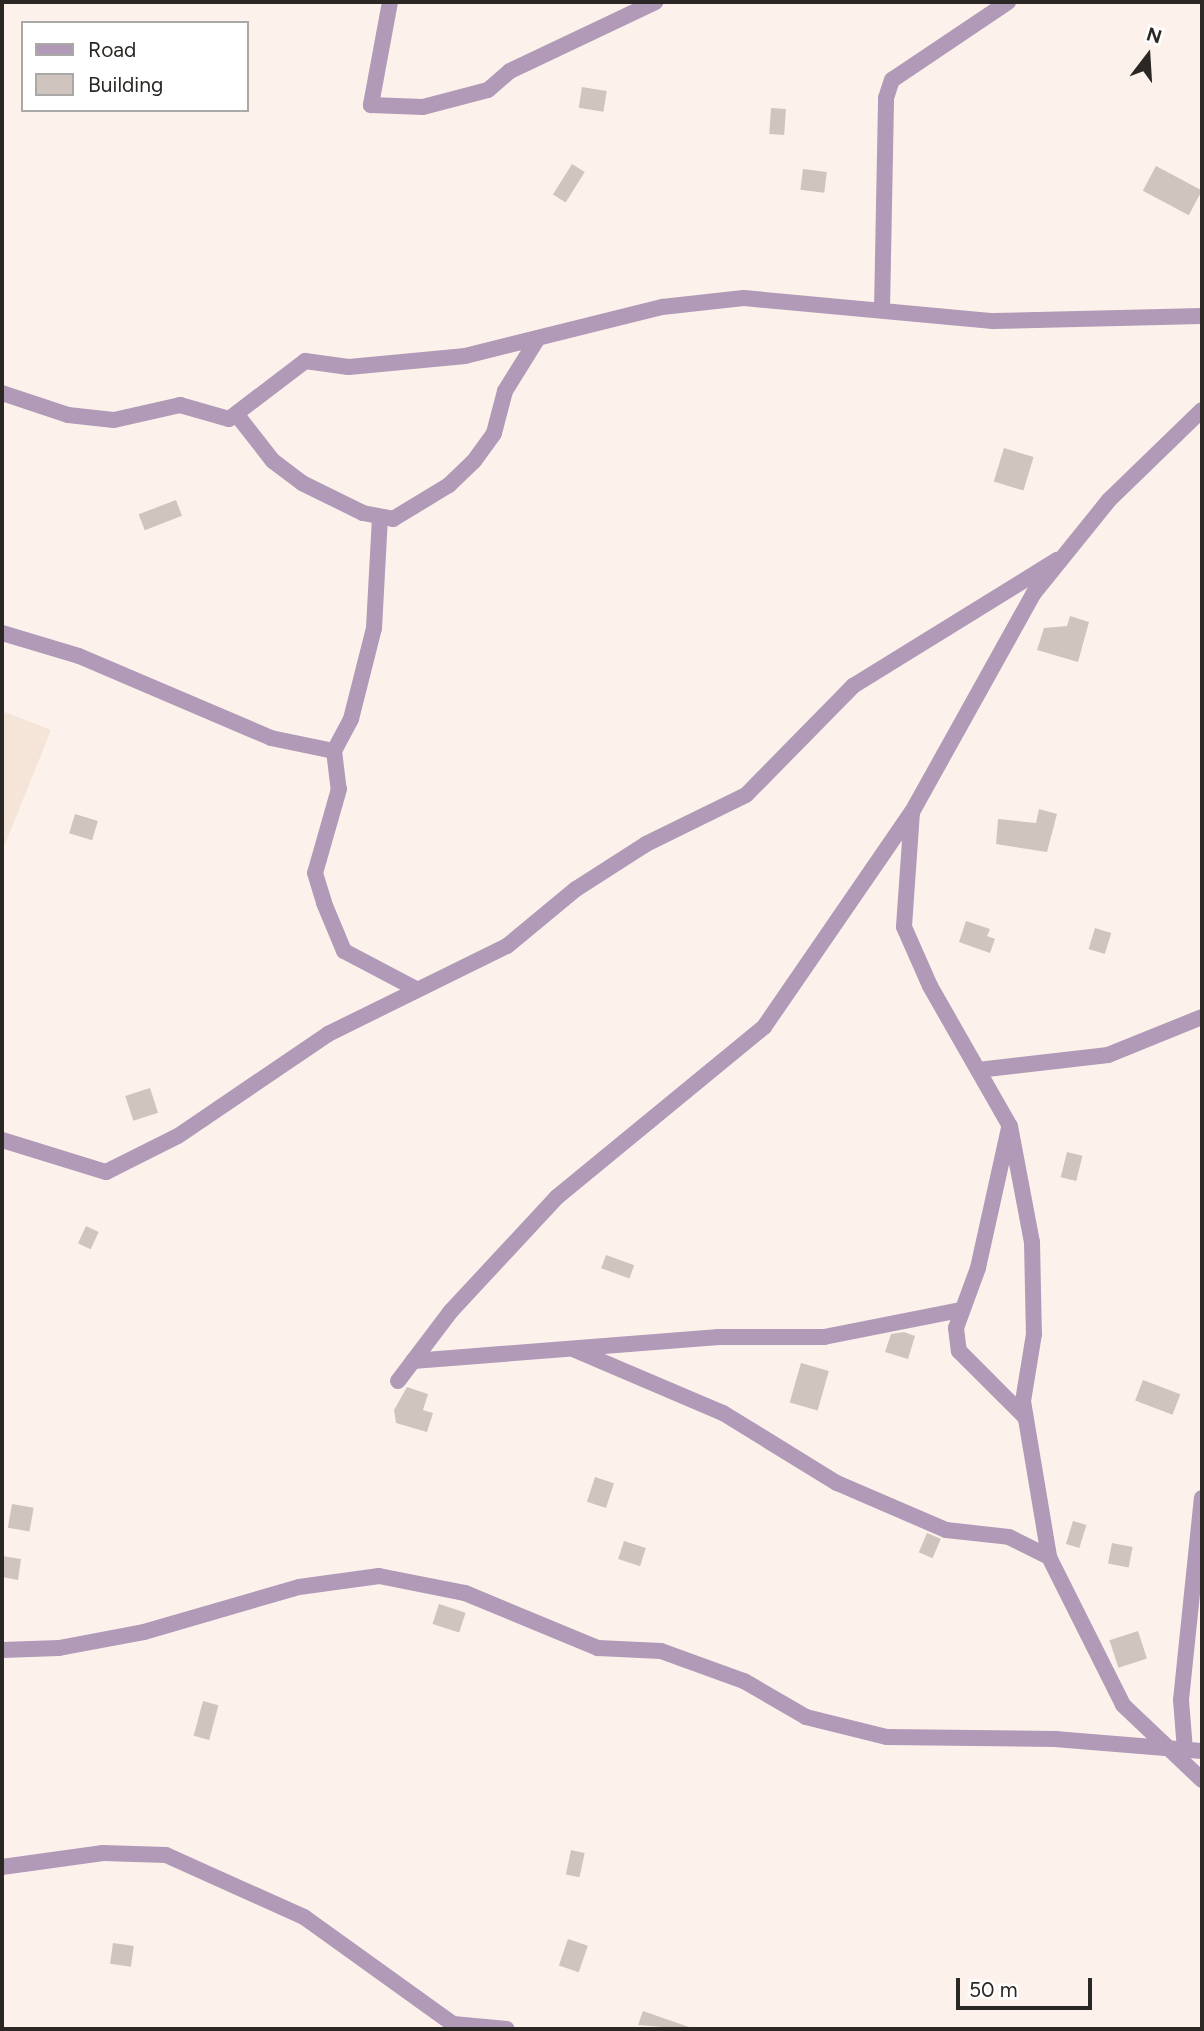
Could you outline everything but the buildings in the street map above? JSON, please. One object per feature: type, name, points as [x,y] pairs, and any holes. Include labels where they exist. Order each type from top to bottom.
[{"type":"street","points":[[390,2],[372,105],[424,107],[488,90],[510,71],[655,2]]},
{"type":"street","points":[[881,310],[886,98],[892,80],[1008,2]]},
{"type":"street","points":[[2,393],[95,418],[180,405],[229,419],[237,415],[252,396],[305,361],[349,367],[465,356],[662,307],[744,298],[881,310],[1091,323],[1202,316]]},
{"type":"street","points":[[237,415],[273,461],[302,482],[380,517],[393,519],[417,508],[474,461],[494,433],[505,391],[538,338]]},
{"type":"street","points":[[398,1381],[451,1311],[556,1197],[764,1027],[912,812],[1009,634],[1109,500],[1202,410]]},
{"type":"street","points":[[380,517],[374,628],[351,719],[334,751],[339,789],[316,873],[324,903],[344,951],[416,989]]},
{"type":"street","points":[[2,1140],[106,1172],[178,1136],[328,1034],[507,946],[576,889],[646,844],[746,795],[853,686],[1068,554]]},
{"type":"street","points":[[2,633],[79,656],[271,738],[334,751]]},
{"type":"street","points":[[912,812],[904,927],[1010,1126],[1032,1242],[1034,1334],[1025,1417],[1049,1557],[1123,1705],[1164,1748],[1202,1780]]},
{"type":"street","points":[[978,1070],[1108,1055],[1202,1017]]},
{"type":"street","points":[[1010,1126],[978,1268],[960,1310],[959,1351],[1025,1417]]},
{"type":"street","points":[[413,1361],[572,1349],[824,1337],[960,1310]]},
{"type":"street","points":[[572,1349],[723,1413],[838,1483],[946,1530],[1009,1537],[1049,1557]]},
{"type":"street","points":[[1185,1750],[1181,1700],[1202,1498]]},
{"type":"street","points":[[2,1650],[59,1648],[132,1634],[299,1587],[379,1576],[465,1593],[598,1648],[661,1651],[744,1681],[806,1717],[887,1737],[1202,1751]]},
{"type":"street","points":[[2,1867],[103,1853],[166,1856],[304,1917],[453,2024],[507,2029]]},
{"type":"shaded area","points":[[2,711],[51,730],[2,852]]}]
